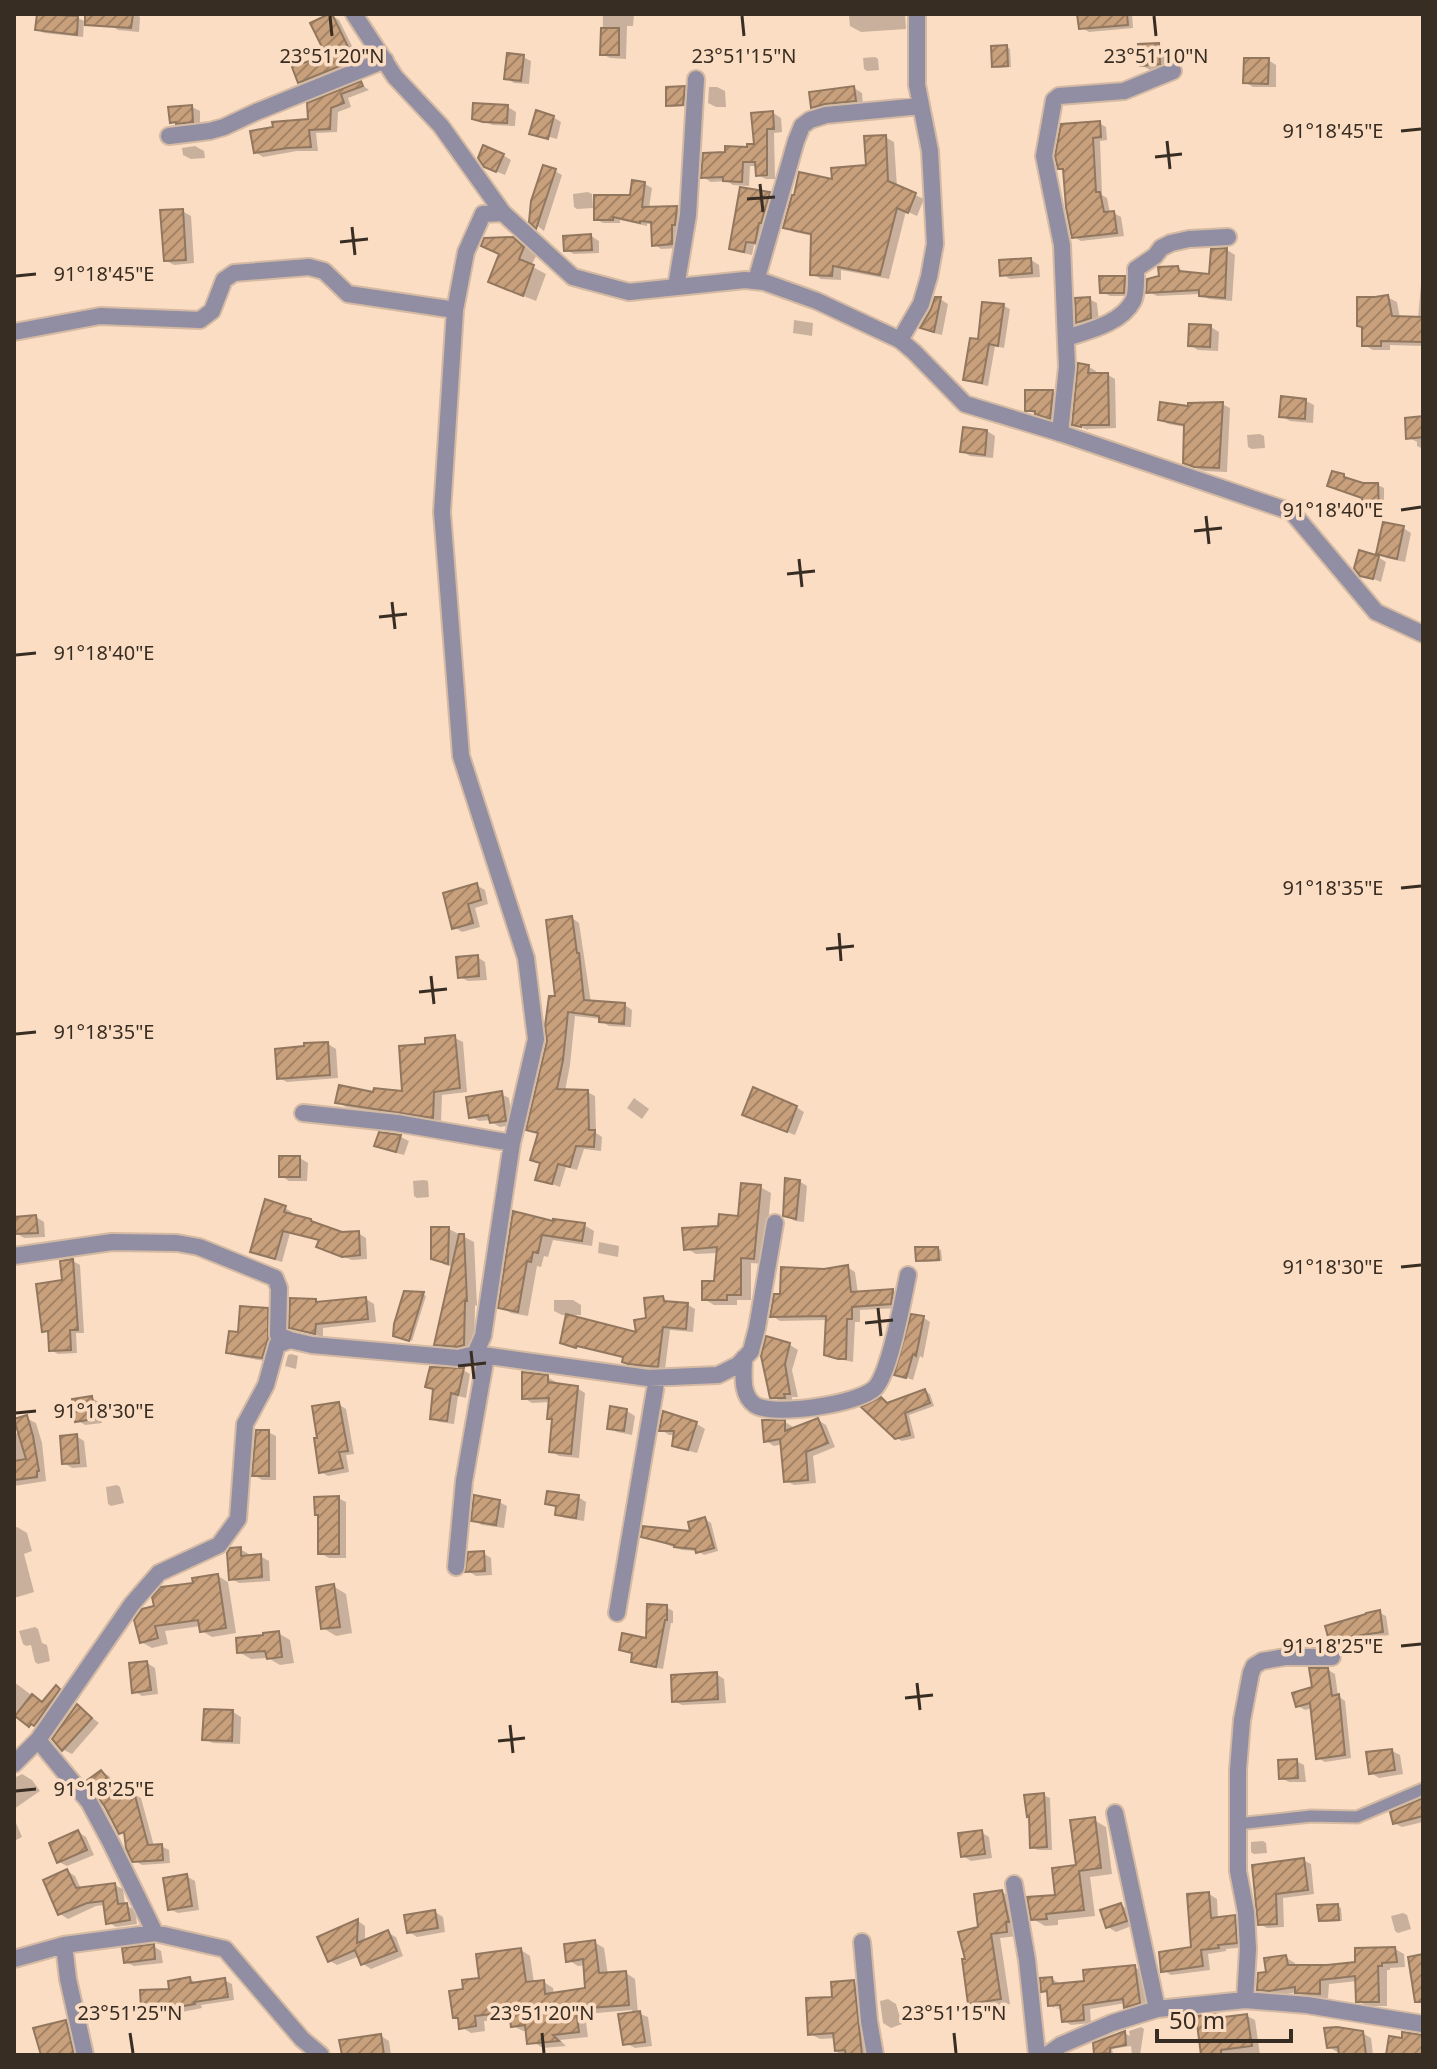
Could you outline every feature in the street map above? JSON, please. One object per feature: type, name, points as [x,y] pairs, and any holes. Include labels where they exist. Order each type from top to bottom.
[{"type":"street","points":[[354,14],[395,77],[441,126],[503,213],[573,277],[629,292],[756,281],[817,301],[900,340],[965,404],[1292,512],[1376,612],[1423,634]]},
{"type":"street","points":[[900,340],[921,304],[935,244],[930,151],[917,85],[917,14]]},
{"type":"street","points":[[169,136],[224,127],[385,60]]},
{"type":"street","points":[[1060,433],[1067,367],[1062,245],[1044,156],[1054,100],[1059,96],[1124,91],[1173,71]]},
{"type":"street","points":[[676,287],[688,215],[696,79]]},
{"type":"street","points":[[756,281],[802,126],[826,115],[921,106]]},
{"type":"street","points":[[456,1567],[483,1336],[512,1143],[536,1039],[526,958],[461,756],[442,512],[455,310],[466,252],[483,214],[503,213]]},
{"type":"street","points":[[1066,338],[1104,325],[1122,313],[1134,300],[1136,269],[1161,248],[1189,239],[1228,237]]},
{"type":"street","points":[[14,332],[100,316],[200,320],[212,311],[224,280],[234,273],[309,267],[324,271],[348,294],[455,310]]},
{"type":"street","points":[[303,1113],[397,1123],[512,1143]]},
{"type":"street","points":[[14,1256],[112,1242],[177,1243],[199,1247],[275,1278],[279,1288],[278,1335],[290,1340],[312,1345],[458,1358],[481,1355],[657,1378],[718,1375],[738,1365],[751,1351],[775,1223]]},
{"type":"street","points":[[744,1358],[744,1387],[748,1397],[755,1405],[767,1409],[842,1403],[865,1394],[875,1387],[883,1373],[908,1275]]},
{"type":"street","points":[[14,1764],[38,1740],[132,1604],[159,1573],[219,1545],[238,1519],[245,1424],[266,1385],[277,1345],[290,1340]]},
{"type":"street","points":[[617,1613],[657,1378]]},
{"type":"street","points":[[1245,2000],[1248,1949],[1246,1912],[1238,1871],[1237,1824],[1242,1720],[1251,1673],[1254,1666],[1262,1661],[1285,1657],[1332,1657]]},
{"type":"street","points":[[38,1740],[89,1802],[155,1933]]},
{"type":"street","points":[[1115,1813],[1157,2009]]},
{"type":"street","points":[[1014,1884],[1027,1960],[1037,2055]]},
{"type":"street","points":[[14,1959],[64,1945],[155,1933],[225,1949],[302,2039],[321,2055]]},
{"type":"street","points":[[862,1942],[875,2055]]},
{"type":"street","points":[[64,1945],[68,1979],[85,2055]]},
{"type":"street","points":[[1047,2055],[1061,2045],[1112,2023],[1157,2009],[1245,2000],[1307,2005],[1423,2024]]},
{"type":"lane","points":[[1237,1824],[1311,1816],[1357,1817],[1423,1789]]},
{"type":"building","points":[[37,14],[78,16],[77,35],[35,30]]},
{"type":"building","points":[[85,14],[133,14],[131,28],[85,25]]},
{"type":"building","points":[[332,14],[349,49],[355,48],[357,59],[298,83],[292,67],[326,55],[310,23]]},
{"type":"building","points":[[1077,14],[1127,14],[1128,25],[1079,29]]},
{"type":"building","points":[[601,28],[619,28],[619,55],[600,55]]},
{"type":"building","points":[[1159,43],[1160,64],[1140,66],[1138,44]]},
{"type":"building","points":[[1007,45],[1008,66],[992,67],[991,46]]},
{"type":"building","points":[[507,53],[524,55],[521,81],[504,79]]},
{"type":"building","points":[[1244,58],[1269,58],[1268,84],[1243,83]]},
{"type":"building","points":[[361,81],[363,86],[341,94],[344,103],[331,108],[330,129],[309,130],[311,147],[254,153],[250,131],[273,127],[272,122],[308,119],[307,103]]},
{"type":"building","points":[[685,86],[683,105],[666,106],[666,87]]},
{"type":"building","points":[[854,86],[856,101],[811,108],[809,92]]},
{"type":"building","points":[[473,103],[508,105],[507,123],[472,119]]},
{"type":"building","points":[[192,105],[193,122],[170,123],[168,107]]},
{"type":"building","points":[[536,110],[554,116],[548,139],[529,134]]},
{"type":"building","points":[[773,111],[774,129],[767,129],[767,175],[756,176],[755,162],[743,162],[742,182],[723,181],[723,177],[701,178],[703,153],[725,152],[725,146],[747,147],[747,144],[754,144],[751,113]]},
{"type":"building","points":[[1100,121],[1101,137],[1093,138],[1096,192],[1100,192],[1104,212],[1114,211],[1117,233],[1072,238],[1063,169],[1058,169],[1055,156],[1061,124]]},
{"type":"building","points":[[886,135],[888,181],[916,193],[908,213],[897,208],[880,275],[833,266],[832,276],[810,275],[811,234],[783,228],[799,172],[832,179],[831,168],[866,165],[864,136]]},
{"type":"building","points":[[483,145],[504,154],[496,172],[484,167],[478,158]]},
{"type":"building","points":[[543,165],[556,169],[536,229],[529,222],[531,201]]},
{"type":"building","points":[[632,180],[645,182],[642,207],[677,206],[675,225],[672,225],[672,244],[652,246],[651,222],[640,223],[613,217],[613,220],[594,220],[594,195],[630,195]]},
{"type":"building","points":[[740,187],[770,192],[755,243],[746,242],[744,252],[729,249]]},
{"type":"building","points":[[183,209],[186,260],[164,261],[160,210]]},
{"type":"building","points":[[591,234],[592,250],[564,251],[563,236]]},
{"type":"building","points":[[513,237],[524,247],[519,259],[534,265],[523,296],[488,282],[499,254],[481,246],[484,238]]},
{"type":"building","points":[[1227,248],[1225,298],[1199,296],[1199,290],[1146,293],[1147,279],[1159,276],[1158,267],[1178,266],[1179,271],[1209,274],[1211,249]]},
{"type":"building","points":[[1031,258],[1032,273],[1000,276],[999,260]]},
{"type":"building","points":[[1099,276],[1125,276],[1124,293],[1100,293]]},
{"type":"building","points":[[1388,295],[1392,316],[1423,317],[1423,342],[1381,341],[1381,346],[1362,346],[1362,327],[1357,326],[1357,297]]},
{"type":"building","points":[[935,297],[941,297],[934,332],[920,328]]},
{"type":"building","points":[[1090,297],[1091,318],[1076,323],[1075,298]]},
{"type":"building","points":[[982,302],[1004,304],[998,346],[989,344],[982,383],[963,380],[970,338],[978,339]]},
{"type":"building","points":[[1189,324],[1211,325],[1210,347],[1188,346]]},
{"type":"building","points":[[1078,363],[1089,365],[1088,373],[1108,373],[1109,425],[1072,425]]},
{"type":"building","points":[[1025,390],[1053,390],[1050,419],[1035,414],[1035,411],[1025,411]]},
{"type":"building","points":[[1281,396],[1306,399],[1305,419],[1279,417]]},
{"type":"building","points":[[1160,402],[1188,406],[1188,403],[1223,402],[1219,468],[1194,467],[1183,463],[1184,425],[1158,420]]},
{"type":"building","points":[[1423,416],[1423,437],[1406,439],[1405,418]]},
{"type":"building","points":[[963,427],[987,430],[985,455],[960,452]]},
{"type":"building","points":[[1332,471],[1363,483],[1378,483],[1379,508],[1362,508],[1362,498],[1327,486]]},
{"type":"building","points":[[1383,522],[1404,526],[1397,559],[1376,554]]},
{"type":"building","points":[[1359,550],[1379,556],[1373,579],[1360,576],[1354,568]]},
{"type":"building","points":[[477,883],[481,900],[468,904],[473,923],[452,929],[443,893]]},
{"type":"building","points":[[572,916],[584,1000],[625,1003],[624,1024],[599,1022],[599,1016],[568,1012],[557,1089],[588,1090],[589,1130],[595,1130],[594,1147],[576,1146],[570,1167],[558,1164],[552,1184],[535,1180],[540,1163],[530,1160],[538,1133],[526,1130],[547,1041],[545,1026],[549,996],[555,996],[546,920]]},
{"type":"building","points":[[478,955],[479,976],[458,978],[456,957]]},
{"type":"building","points":[[455,1035],[460,1088],[434,1092],[433,1118],[335,1103],[339,1085],[373,1092],[374,1088],[402,1091],[399,1046],[425,1044],[425,1038]]},
{"type":"building","points":[[328,1042],[330,1075],[277,1079],[275,1049]]},
{"type":"building","points":[[753,1087],[797,1106],[787,1132],[742,1115]]},
{"type":"building","points":[[502,1091],[506,1121],[490,1123],[488,1115],[469,1118],[466,1097]]},
{"type":"building","points":[[379,1132],[401,1135],[396,1152],[374,1146]]},
{"type":"building","points":[[279,1156],[300,1156],[300,1177],[279,1177]]},
{"type":"building","points":[[785,1178],[800,1180],[796,1219],[783,1216]]},
{"type":"building","points":[[741,1183],[761,1185],[754,1259],[741,1258],[741,1295],[727,1295],[727,1300],[702,1300],[702,1281],[714,1281],[717,1247],[684,1250],[682,1228],[718,1226],[719,1214],[738,1216]]},
{"type":"building","points":[[265,1199],[286,1206],[284,1212],[342,1232],[359,1231],[360,1255],[342,1257],[316,1247],[319,1240],[283,1231],[275,1259],[250,1252]]},
{"type":"building","points":[[513,1211],[553,1221],[585,1223],[582,1241],[542,1235],[538,1253],[533,1252],[531,1262],[527,1261],[518,1312],[498,1308]]},
{"type":"building","points":[[36,1215],[38,1233],[14,1234],[14,1217]]},
{"type":"building","points":[[431,1227],[449,1227],[448,1264],[431,1259]]},
{"type":"building","points":[[459,1234],[464,1234],[467,1301],[464,1345],[434,1345]]},
{"type":"building","points":[[915,1247],[938,1247],[939,1260],[916,1261]]},
{"type":"building","points":[[73,1259],[78,1330],[70,1330],[71,1350],[49,1351],[48,1331],[42,1332],[36,1284],[62,1280],[60,1261]]},
{"type":"building","points":[[848,1265],[851,1292],[893,1291],[891,1304],[852,1307],[852,1319],[847,1319],[846,1359],[838,1359],[824,1355],[826,1316],[770,1317],[774,1294],[780,1294],[781,1267],[824,1269]]},
{"type":"building","points":[[404,1291],[424,1292],[409,1341],[393,1336]]},
{"type":"building","points":[[663,1296],[664,1301],[688,1303],[686,1329],[663,1327],[658,1367],[628,1364],[622,1362],[623,1357],[560,1343],[566,1314],[636,1332],[634,1320],[646,1318],[644,1298]]},
{"type":"building","points":[[366,1297],[368,1319],[316,1324],[315,1334],[289,1328],[290,1298],[316,1299],[316,1302]]},
{"type":"building","points":[[240,1306],[268,1308],[268,1339],[262,1358],[226,1353],[229,1331],[238,1332]]},
{"type":"building","points":[[911,1314],[924,1316],[916,1356],[913,1354],[906,1378],[894,1375]]},
{"type":"building","points":[[766,1336],[790,1343],[785,1364],[790,1394],[784,1394],[785,1398],[770,1398],[761,1356]]},
{"type":"building","points":[[430,1367],[464,1368],[458,1395],[451,1393],[447,1421],[430,1419],[433,1389],[425,1387]]},
{"type":"building","points":[[522,1372],[548,1375],[548,1382],[578,1386],[571,1454],[549,1452],[552,1419],[547,1419],[549,1398],[522,1399]]},
{"type":"building","points":[[925,1389],[930,1403],[905,1413],[910,1435],[895,1439],[861,1407],[881,1397],[887,1403]]},
{"type":"building","points":[[92,1396],[95,1419],[75,1422],[72,1399]]},
{"type":"building","points":[[339,1402],[348,1451],[339,1452],[343,1468],[319,1473],[312,1406]]},
{"type":"building","points":[[610,1406],[627,1409],[624,1431],[607,1429]]},
{"type":"building","points":[[663,1411],[697,1422],[688,1450],[672,1446],[674,1431],[659,1431]]},
{"type":"building","points":[[27,1415],[39,1471],[37,1477],[14,1480],[14,1461],[26,1459],[14,1419]]},
{"type":"building","points":[[818,1418],[828,1443],[806,1452],[808,1480],[784,1482],[780,1439],[764,1442],[762,1420],[785,1420],[785,1431]]},
{"type":"building","points":[[256,1430],[269,1430],[269,1476],[252,1476]]},
{"type":"building","points":[[77,1434],[79,1463],[62,1464],[60,1436]]},
{"type":"building","points":[[547,1491],[579,1495],[576,1518],[555,1515],[556,1506],[545,1504]]},
{"type":"building","points":[[474,1495],[500,1500],[496,1525],[471,1521]]},
{"type":"building","points":[[339,1496],[339,1554],[318,1554],[318,1515],[315,1515],[314,1497]]},
{"type":"building","points":[[705,1517],[714,1548],[696,1553],[695,1549],[674,1547],[641,1537],[643,1526],[690,1531],[688,1522]]},
{"type":"building","points":[[241,1547],[241,1556],[261,1554],[262,1577],[229,1580],[227,1553],[230,1548]]},
{"type":"building","points":[[484,1551],[485,1571],[465,1572],[468,1552]]},
{"type":"building","points":[[218,1574],[226,1628],[200,1632],[198,1620],[155,1626],[158,1638],[140,1643],[134,1620],[142,1609],[154,1606],[152,1597],[161,1587],[193,1583],[192,1578]]},
{"type":"building","points":[[334,1584],[340,1627],[321,1629],[316,1587]]},
{"type":"building","points":[[647,1604],[667,1605],[667,1620],[656,1667],[631,1662],[632,1653],[619,1650],[622,1633],[646,1638]]},
{"type":"building","points":[[1380,1610],[1383,1632],[1330,1644],[1325,1626]]},
{"type":"building","points":[[279,1631],[282,1657],[267,1659],[265,1651],[237,1653],[236,1638]]},
{"type":"building","points":[[147,1661],[151,1690],[132,1693],[129,1663]]},
{"type":"building","points":[[1309,1668],[1328,1668],[1332,1696],[1339,1694],[1345,1755],[1316,1759],[1310,1703],[1296,1707],[1292,1693],[1312,1687]]},
{"type":"building","points":[[717,1672],[718,1699],[672,1702],[671,1675]]},
{"type":"building","points":[[56,1685],[60,1689],[34,1726],[31,1724],[29,1727],[15,1716],[32,1694],[42,1702]]},
{"type":"building","points":[[77,1704],[92,1718],[62,1751],[52,1739]]},
{"type":"building","points":[[204,1709],[233,1710],[232,1741],[202,1740]]},
{"type":"building","points":[[1392,1749],[1395,1770],[1369,1774],[1366,1752]]},
{"type":"building","points":[[1297,1759],[1298,1778],[1279,1779],[1278,1760]]},
{"type":"building","points":[[101,1770],[121,1795],[134,1792],[148,1845],[162,1844],[163,1860],[132,1862],[124,1832],[119,1834],[86,1781]]},
{"type":"building","points":[[1044,1793],[1047,1847],[1030,1848],[1029,1816],[1024,1795]]},
{"type":"building","points":[[1423,1798],[1423,1816],[1393,1824],[1390,1812]]},
{"type":"building","points":[[1095,1817],[1101,1868],[1079,1871],[1084,1910],[1046,1914],[1047,1919],[1031,1920],[1027,1897],[1055,1895],[1052,1868],[1076,1865],[1070,1820]]},
{"type":"building","points":[[78,1830],[87,1850],[57,1863],[49,1843]]},
{"type":"building","points":[[982,1830],[985,1854],[961,1857],[958,1833]]},
{"type":"building","points":[[1304,1858],[1308,1890],[1276,1894],[1277,1924],[1258,1925],[1252,1865]]},
{"type":"building","points":[[67,1869],[76,1888],[115,1883],[118,1904],[127,1903],[130,1920],[106,1924],[103,1901],[87,1903],[58,1915],[43,1880]]},
{"type":"building","points":[[187,1874],[192,1906],[168,1910],[163,1878]]},
{"type":"building","points":[[1002,1890],[1009,1922],[1006,1922],[1007,1932],[991,1934],[1001,1999],[968,2004],[962,1959],[965,1959],[958,1932],[978,1927],[974,1894]]},
{"type":"building","points":[[1209,1892],[1211,1918],[1235,1915],[1237,1943],[1201,1950],[1203,1966],[1161,1972],[1159,1952],[1191,1947],[1187,1894]]},
{"type":"building","points":[[1121,1903],[1127,1921],[1106,1928],[1100,1910]]},
{"type":"building","points":[[1338,1904],[1339,1920],[1319,1921],[1317,1905]]},
{"type":"building","points":[[435,1910],[438,1928],[407,1933],[404,1915]]},
{"type":"building","points":[[358,1919],[357,1943],[388,1930],[397,1951],[361,1965],[355,1950],[328,1962],[317,1937]]},
{"type":"building","points":[[595,1940],[599,1973],[626,1971],[629,2005],[576,2009],[579,2032],[553,2035],[559,2041],[527,2044],[525,2025],[511,2027],[509,2012],[475,2016],[476,2026],[459,2029],[458,2018],[453,2018],[449,1991],[463,1989],[462,1980],[479,1978],[476,1954],[521,1948],[526,1982],[544,1980],[545,1994],[585,1988],[583,1959],[566,1962],[564,1944]]},
{"type":"building","points":[[154,1944],[155,1959],[124,1963],[122,1948]]},
{"type":"building","points":[[1395,1947],[1397,1962],[1378,1966],[1379,2002],[1356,2002],[1355,1976],[1320,1980],[1320,1994],[1295,1993],[1295,1987],[1257,1990],[1258,1973],[1266,1972],[1264,1958],[1286,1955],[1288,1965],[1327,1965],[1355,1962],[1355,1948]]},
{"type":"building","points":[[1423,1954],[1423,2002],[1415,2002],[1408,1957]]},
{"type":"building","points":[[1135,1965],[1140,2003],[1124,2008],[1123,1999],[1083,2005],[1084,2020],[1062,2022],[1060,2005],[1048,2006],[1047,1991],[1041,1992],[1040,1978],[1052,1977],[1053,1984],[1084,1981],[1083,1970]]},
{"type":"building","points":[[190,1977],[191,1983],[225,1978],[228,1997],[173,2008],[141,2008],[140,1990],[169,1989],[168,1981]]},
{"type":"building","points":[[854,1980],[862,2055],[846,2055],[845,2050],[835,2051],[833,2033],[808,2035],[806,1998],[832,1997],[831,1982]]},
{"type":"building","points":[[640,2011],[645,2042],[623,2045],[618,2014]]},
{"type":"building","points":[[1216,2014],[1216,2018],[1247,2014],[1252,2046],[1221,2050],[1221,2055],[1201,2055],[1196,2016]]},
{"type":"building","points":[[66,2020],[74,2055],[41,2055],[33,2028]]},
{"type":"building","points":[[1324,2028],[1363,2031],[1366,2055],[1339,2055],[1338,2047],[1327,2048]]},
{"type":"building","points":[[1125,2031],[1126,2045],[1110,2048],[1110,2053],[1094,2054],[1093,2043]]},
{"type":"building","points":[[1402,2032],[1423,2035],[1423,2055],[1386,2055],[1389,2036],[1402,2038]]},
{"type":"building","points":[[381,2034],[384,2055],[342,2055],[339,2040]]}]
